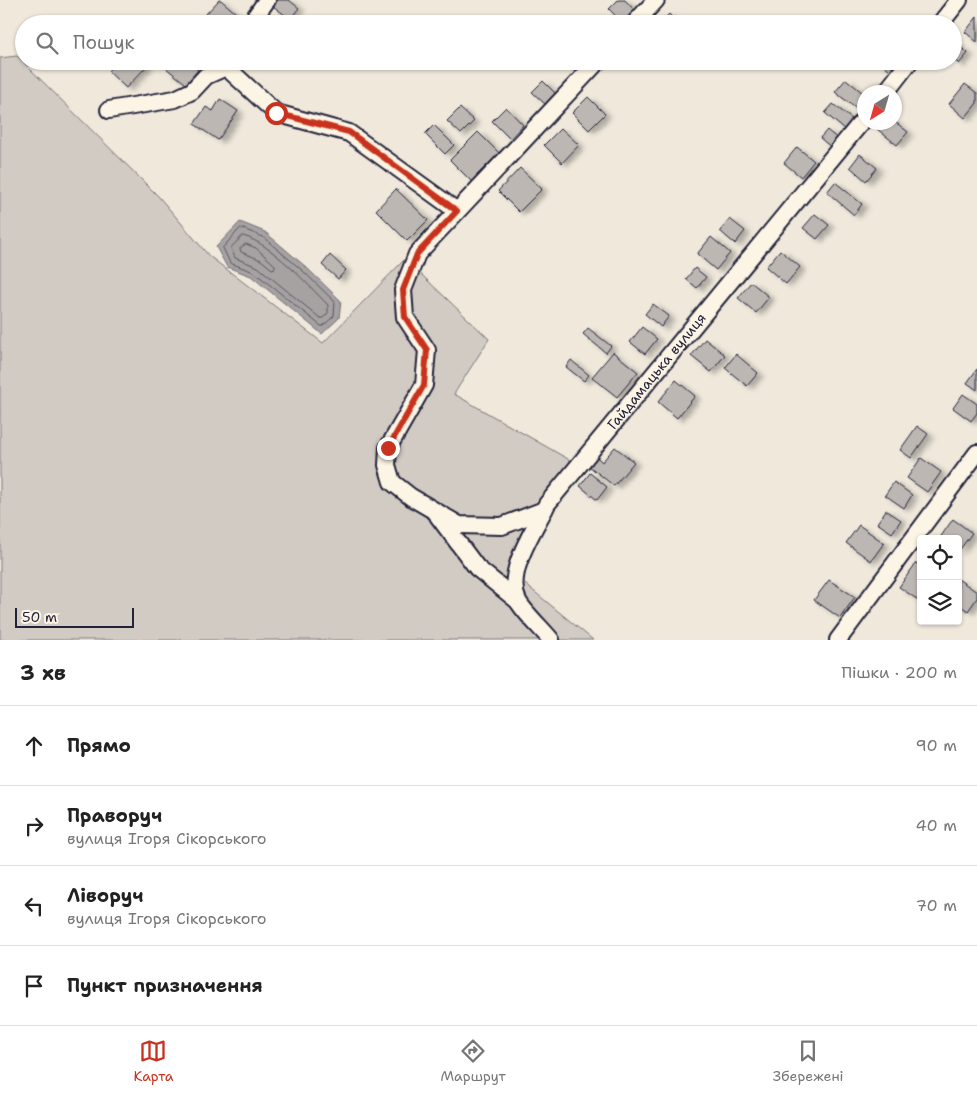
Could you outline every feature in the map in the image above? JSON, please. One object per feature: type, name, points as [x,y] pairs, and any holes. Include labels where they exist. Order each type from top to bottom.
[{"type":"street","points":[[256,15],[267,0]]},
{"type":"street","points":[[642,15],[656,0]]},
{"type":"street","points":[[947,15],[959,0]]},
{"type":"street","points":[[109,110],[175,99],[192,91],[206,76],[216,70]]},
{"type":"street","points":[[233,70],[276,113],[349,132],[457,211]]},
{"type":"street","points":[[544,510],[502,526],[460,525],[411,496],[392,482],[387,465],[388,448],[424,385],[427,350],[405,317],[403,290],[417,254],[590,70]]},
{"type":"street","points":[[891,85],[903,70]]},
{"type":"street","name":"Гайдамацька вулиця","points":[[518,601],[514,582],[519,560],[547,504],[857,128]]},
{"type":"street","points":[[838,640],[977,454]]},
{"type":"street","points":[[435,510],[476,568],[518,601],[551,640]]},
{"type":"shaded area","points":[[15,56],[15,70],[31,70],[159,197],[209,256],[323,343],[405,259],[489,339],[454,394],[575,463],[508,570],[593,640],[0,640],[0,58]]},
{"type":"water","points":[[240,222],[265,232],[306,267],[341,301],[339,318],[322,334],[251,276],[227,267],[216,247]]},
{"type":"building","points":[[219,0],[237,14],[236,15],[205,15]]},
{"type":"building","points":[[278,0],[289,0],[299,8],[293,15],[285,15],[273,6]]},
{"type":"building","points":[[618,0],[625,0],[638,14],[615,15],[609,9]]},
{"type":"building","points":[[977,17],[977,42],[965,32]]},
{"type":"building","points":[[962,48],[968,53],[962,60]]},
{"type":"building","points":[[109,70],[143,70],[126,88]]},
{"type":"building","points":[[168,70],[198,70],[186,84]]},
{"type":"building","points":[[846,79],[857,88],[857,109],[835,92]]},
{"type":"building","points":[[543,81],[556,94],[545,104],[532,92]]},
{"type":"building","points":[[965,84],[977,93],[977,103],[965,118],[949,104]]},
{"type":"building","points":[[588,97],[605,114],[589,130],[572,113]]},
{"type":"building","points":[[220,99],[238,111],[218,140],[194,124],[206,107],[213,111]]},
{"type":"building","points":[[833,104],[853,120],[845,130],[825,113]]},
{"type":"building","points":[[506,107],[523,125],[510,139],[492,121]]},
{"type":"building","points":[[460,108],[474,121],[461,134],[447,121]]},
{"type":"building","points":[[434,125],[454,145],[445,154],[425,134]]},
{"type":"building","points":[[902,127],[908,132],[897,145],[878,130],[902,130]]},
{"type":"building","points":[[561,128],[579,145],[562,163],[544,145]]},
{"type":"building","points":[[827,130],[839,140],[832,148],[820,138]]},
{"type":"building","points":[[478,132],[499,153],[471,181],[450,160]]},
{"type":"building","points":[[797,147],[814,161],[801,177],[784,163]]},
{"type":"building","points":[[860,154],[877,168],[866,181],[850,167]]},
{"type":"building","points":[[520,168],[542,189],[519,212],[498,191]]},
{"type":"building","points":[[835,182],[862,204],[854,215],[827,192]]},
{"type":"building","points":[[396,189],[428,220],[407,241],[376,210]]},
{"type":"building","points":[[815,214],[829,225],[817,239],[803,228]]},
{"type":"building","points":[[730,219],[745,231],[735,244],[720,231]]},
{"type":"building","points":[[711,237],[730,253],[716,270],[697,254]]},
{"type":"building","points":[[780,250],[800,267],[786,284],[766,267]]},
{"type":"building","points":[[330,255],[346,270],[338,279],[322,265]]},
{"type":"building","points":[[695,268],[706,277],[697,288],[686,279]]},
{"type":"building","points":[[751,282],[769,297],[756,313],[738,298]]},
{"type":"building","points":[[653,304],[669,316],[661,327],[645,314]]},
{"type":"building","points":[[642,327],[657,339],[645,354],[630,342]]},
{"type":"building","points":[[588,328],[611,346],[606,353],[583,334]]},
{"type":"building","points":[[705,339],[725,355],[711,372],[691,356]]},
{"type":"building","points":[[613,352],[638,372],[617,397],[592,377]]},
{"type":"building","points":[[736,354],[758,373],[747,386],[725,368]]},
{"type":"building","points":[[571,360],[589,375],[584,381],[566,367]]},
{"type":"building","points":[[977,369],[977,390],[967,383]]},
{"type":"building","points":[[676,380],[695,396],[677,418],[658,402]]},
{"type":"building","points":[[963,394],[977,404],[977,413],[971,421],[953,408]]},
{"type":"building","points":[[917,426],[928,434],[911,458],[900,450]]},
{"type":"building","points":[[615,447],[634,462],[614,486],[589,466],[597,457],[602,462]]},
{"type":"building","points":[[921,458],[941,472],[927,492],[907,478]]},
{"type":"building","points":[[590,473],[607,487],[597,500],[580,486]]},
{"type":"building","points":[[894,482],[912,495],[904,508],[885,495]]},
{"type":"building","points":[[886,510],[901,520],[892,533],[877,523]]},
{"type":"building","points":[[953,519],[972,533],[962,547],[962,535],[942,535]]},
{"type":"building","points":[[859,525],[884,543],[871,561],[846,543]]},
{"type":"building","points":[[916,563],[917,564],[917,599],[899,587]]},
{"type":"building","points":[[829,580],[855,597],[840,618],[814,600]]},
{"type":"building","points":[[962,582],[977,592],[977,598],[968,611],[962,607]]},
{"type":"route","points":[[276,113],[349,132],[457,211],[417,254],[403,290],[405,317],[427,350],[424,385],[388,448]]}]
